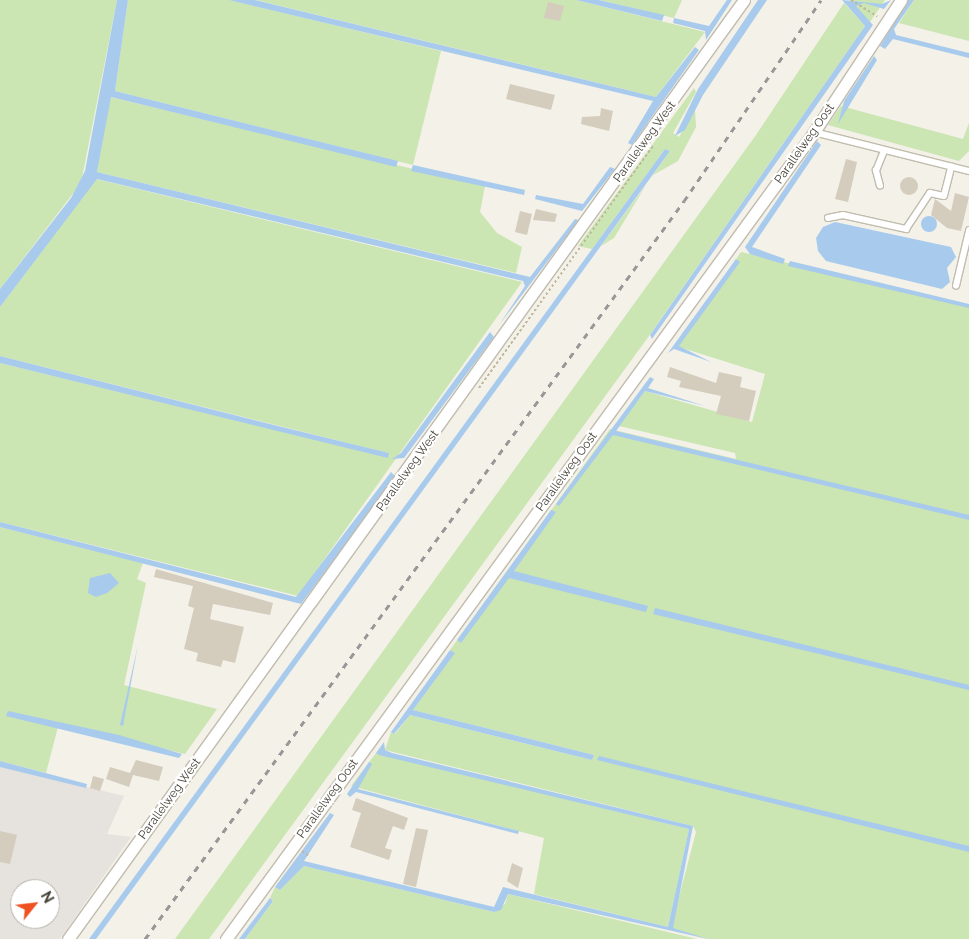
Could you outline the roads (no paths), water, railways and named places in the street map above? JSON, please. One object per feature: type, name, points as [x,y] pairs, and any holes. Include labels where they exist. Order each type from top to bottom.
[{"type":"street","name":"Parallelweg West","points":[[68,939],[744,0]]},
{"type":"street","name":"Parallelweg Oost","points":[[226,939],[814,132],[901,0]]},
{"type":"lane","points":[[814,132],[884,151],[969,170]]},
{"type":"lane","points":[[880,186],[876,171],[884,151]]},
{"type":"lane","points":[[828,218],[843,214],[906,229],[930,192],[944,196],[951,167]]},
{"type":"lane","points":[[956,286],[969,231]]},
{"type":"water","points":[[117,0],[128,0],[115,91],[398,161],[396,167],[111,97],[97,172],[530,277],[575,219],[579,220],[499,325],[525,286],[523,281],[97,179],[0,307],[0,289],[71,198],[85,171]]},
{"type":"water","points":[[229,0],[255,0],[656,97],[695,47],[699,50],[632,145],[628,143],[653,101]]},
{"type":"water","points":[[576,0],[599,0],[664,15],[662,21]]},
{"type":"water","points":[[727,0],[732,0],[706,40],[705,31],[673,23],[674,18],[709,26]]},
{"type":"water","points":[[758,0],[767,0],[703,95],[685,130],[675,136],[698,89]]},
{"type":"water","points":[[842,0],[882,4],[891,0],[884,9],[864,3],[856,6],[873,25],[652,339],[650,335],[865,26]]},
{"type":"water","points":[[908,0],[914,0],[894,29],[896,35],[969,53],[969,58],[893,39],[885,49],[880,46]]},
{"type":"water","points":[[874,56],[877,60],[838,124],[844,101]]},
{"type":"water","points":[[817,141],[821,145],[752,247],[785,259],[783,264],[750,254],[745,247]]},
{"type":"water","points":[[665,149],[670,151],[96,939],[89,939]]},
{"type":"water","points":[[413,165],[525,190],[524,195],[411,171]]},
{"type":"water","points":[[610,167],[615,169],[582,211],[535,199],[536,195],[583,204]]},
{"type":"water","points":[[929,216],[937,224],[929,232],[921,224]]},
{"type":"water","points":[[835,222],[951,247],[956,257],[947,268],[950,282],[942,289],[826,261],[818,251],[816,238],[823,227]]},
{"type":"water","points":[[736,259],[740,262],[679,346],[711,362],[674,349],[668,353]]},
{"type":"water","points":[[790,261],[969,304],[969,308],[788,266]]},
{"type":"water","points":[[490,332],[494,337],[404,458],[392,459],[401,453]]},
{"type":"water","points":[[0,356],[389,453],[388,458],[0,363]]},
{"type":"water","points":[[650,377],[654,379],[648,388],[705,406],[645,391],[616,431],[969,515],[969,520],[613,435],[559,506],[556,504]]},
{"type":"water","points":[[391,472],[396,477],[301,604],[0,527],[0,522],[296,597]]},
{"type":"water","points":[[551,510],[556,512],[514,571],[648,606],[646,612],[509,578],[461,643],[457,640]]},
{"type":"water","points":[[110,573],[119,583],[107,593],[96,597],[88,593],[90,578]]},
{"type":"water","points":[[655,608],[969,685],[969,690],[653,614]]},
{"type":"water","points":[[138,645],[123,726],[120,725]]},
{"type":"water","points":[[450,650],[455,653],[413,710],[594,755],[592,760],[410,715],[394,734],[391,732]]},
{"type":"water","points":[[8,711],[119,735],[182,754],[179,758],[6,716]]},
{"type":"water","points":[[384,742],[385,750],[392,753],[693,826],[673,928],[708,939],[508,894],[501,910],[494,912],[304,866],[280,890],[275,887],[330,813],[334,815],[304,861],[494,907],[503,887],[668,927],[689,829],[379,755],[376,753]]},
{"type":"water","points":[[599,756],[969,846],[969,852],[597,760]]},
{"type":"water","points":[[0,761],[87,784],[86,788],[0,767]]},
{"type":"water","points":[[369,762],[372,764],[358,789],[519,831],[518,834],[356,792],[350,797],[347,794]]},
{"type":"water","points":[[270,898],[273,901],[245,939],[239,939]]},
{"type":"railway","points":[[145,939],[684,201],[821,0]]}]
